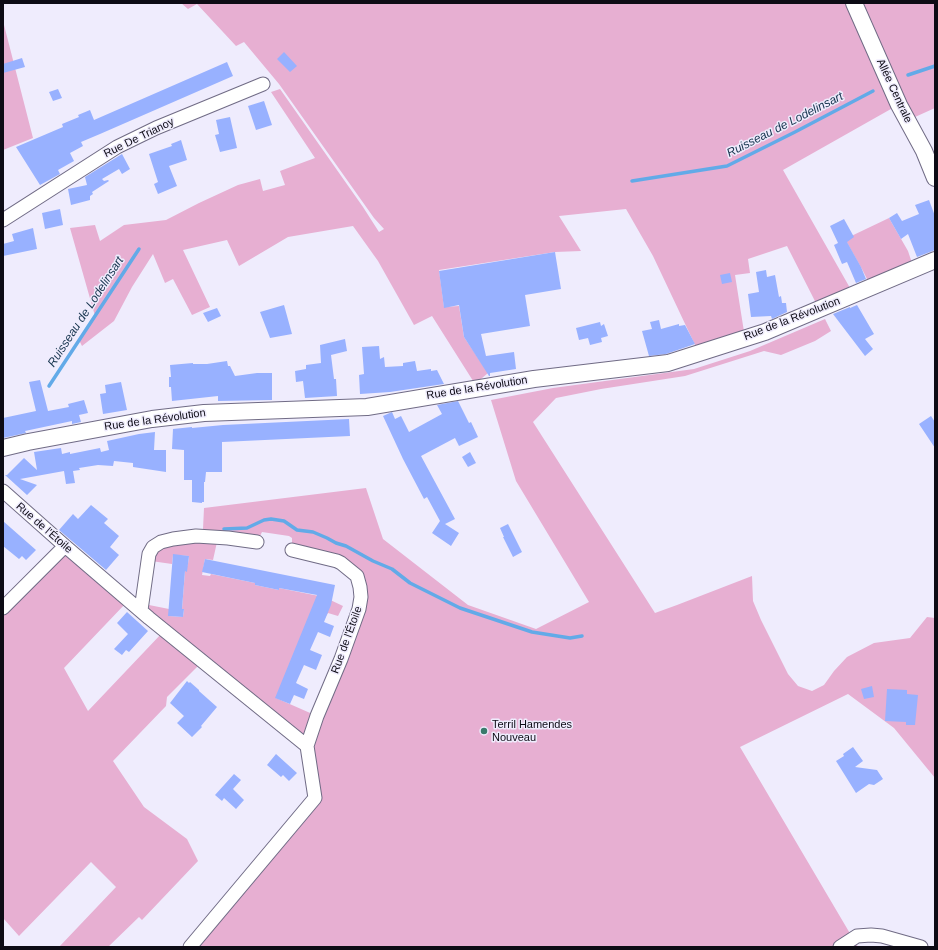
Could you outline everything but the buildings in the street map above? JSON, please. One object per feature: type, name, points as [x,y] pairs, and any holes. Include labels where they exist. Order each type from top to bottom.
[{"type":"street","name":"Allée Centrale","points":[[854,3],[898,105],[924,151],[935,178]]},
{"type":"street","name":"Rue De Trianoy","points":[[3,220],[117,147],[156,128],[263,84]]},
{"type":"street","name":"Rue de la Révolution","points":[[3,448],[28,442],[160,418],[204,412],[367,407],[534,379],[668,362],[765,332],[935,260]]},
{"type":"street","name":"Rue de l'Étoile","points":[[3,492],[174,638],[307,746]]},
{"type":"street","points":[[141,610],[149,554],[153,546],[173,539],[196,536],[257,542]]},
{"type":"street","points":[[3,608],[65,546]]},
{"type":"street","name":"Rue de l'Étoile","points":[[190,947],[315,798],[307,746],[317,716],[341,659],[359,609],[361,597],[357,576],[342,563],[292,550]]},
{"type":"street","points":[[840,947],[857,936],[871,935],[882,936],[921,947]]},
{"type":"shaded area","points":[[181,3],[935,3],[935,108],[915,117],[898,105],[783,170],[854,295],[819,309],[787,246],[748,259],[750,273],[735,275],[745,338],[696,347],[653,256],[626,209],[559,216],[581,251],[555,252],[439,270],[444,307],[459,306],[464,337],[488,373],[475,384],[432,316],[414,325],[378,261],[353,226],[288,237],[239,266],[227,240],[183,250],[210,307],[192,315],[173,279],[165,283],[153,254],[132,287],[114,321],[82,346],[79,340],[95,316],[70,228],[95,225],[100,241],[124,225],[166,220],[238,185],[260,179],[263,191],[285,185],[280,171],[315,158],[271,92],[280,89],[379,232],[384,229],[374,218],[279,84],[244,42],[236,46],[197,4],[188,9]]},
{"type":"shaded area","points":[[3,21],[33,138],[3,150]]},
{"type":"shaded area","points":[[889,218],[908,251],[914,269],[871,287],[845,239]]},
{"type":"shaded area","points":[[825,319],[831,331],[815,341],[781,355],[764,351],[685,376],[601,389],[556,398],[533,422],[655,613],[752,576],[753,601],[788,674],[798,686],[812,691],[824,685],[847,657],[874,643],[910,638],[927,617],[935,618],[935,778],[894,728],[848,694],[740,747],[858,947],[183,947],[307,801],[313,764],[307,746],[149,618],[149,605],[169,609],[169,616],[183,617],[184,609],[182,609],[185,571],[189,556],[173,555],[172,564],[151,561],[157,549],[189,540],[217,542],[213,560],[205,559],[202,575],[210,576],[211,574],[255,583],[255,585],[279,590],[279,588],[324,597],[343,606],[338,616],[328,613],[276,698],[317,716],[360,604],[354,570],[292,550],[292,538],[289,536],[262,532],[257,542],[228,538],[203,529],[204,508],[366,488],[383,539],[468,605],[536,629],[589,602],[516,481],[491,400],[553,388],[694,369],[750,351]]},
{"type":"shaded area","points":[[65,550],[126,603],[64,668],[88,711],[163,632],[201,663],[167,697],[166,706],[113,761],[144,807],[187,839],[198,861],[142,920],[139,917],[108,947],[59,947],[116,887],[91,862],[19,936],[3,918],[3,613]]},
{"type":"waterway","name":"Ruisseau de Lodelinsart","points":[[908,75],[935,66]]},
{"type":"waterway","name":"Ruisseau de Lodelinsart","points":[[632,181],[727,166],[873,91]]},
{"type":"waterway","name":"Ruisseau de Lodelinsart","points":[[49,386],[139,249]]},
{"type":"waterway","points":[[224,529],[247,528],[264,520],[271,519],[284,521],[297,530],[313,532],[346,546],[373,561],[392,569],[410,583],[460,608],[532,632],[570,638],[582,636]]},
{"type":"place","name":"Terril Hamendes Nouveau","points":[[484,731]]}]
